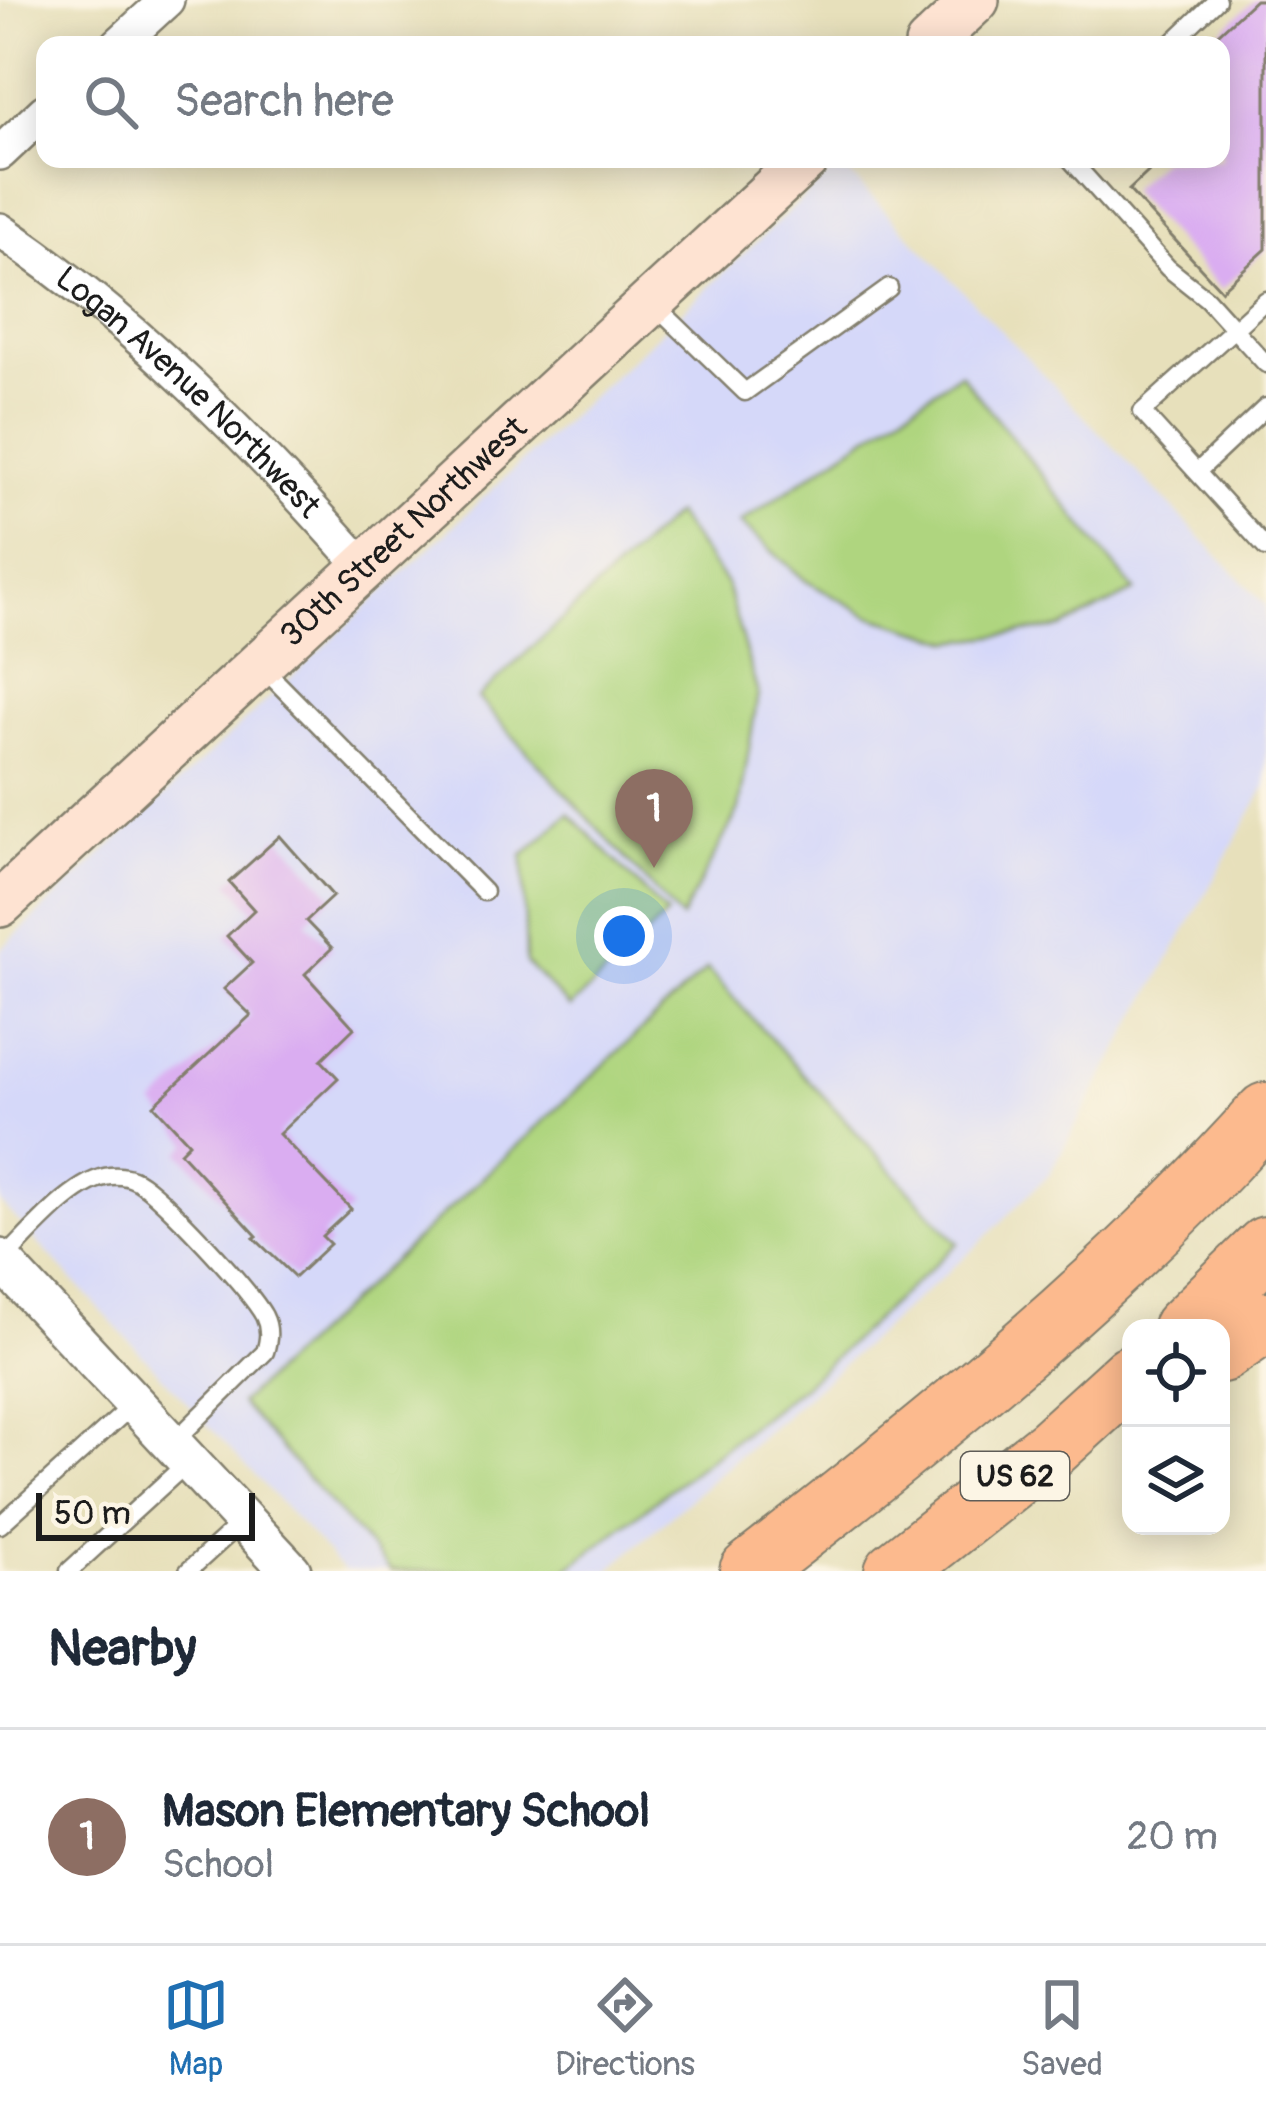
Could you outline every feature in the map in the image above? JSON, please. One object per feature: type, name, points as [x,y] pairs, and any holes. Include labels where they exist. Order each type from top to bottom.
[{"type":"highway","points":[[906,1450],[974,1367],[1171,1180],[1233,1111],[1266,1061]]},
{"type":"highway","name":"US 62","points":[[750,1571],[906,1450],[1114,1270],[1266,1113]]},
{"type":"highway","points":[[1192,1319],[1266,1246]]},
{"type":"highway","points":[[1230,1346],[1266,1322]]},
{"type":"highway","name":"US 62","points":[[895,1571],[1053,1446],[1122,1383]]},
{"type":"highway","points":[[934,1571],[1122,1425]]},
{"type":"main road","name":"30th Street Northwest","points":[[0,904],[796,168]]},
{"type":"street","points":[[128,36],[166,0]]},
{"type":"street","points":[[0,153],[36,119]]},
{"type":"street","name":"Logan Avenue Northwest","points":[[0,230],[128,325],[208,398],[364,566]]},
{"type":"street","points":[[1,1260],[291,1571]]},
{"type":"lane","points":[[1179,36],[1217,0]]},
{"type":"lane","points":[[1078,168],[1168,268],[1207,299],[1266,364]]},
{"type":"lane","points":[[653,302],[746,392],[889,288]]},
{"type":"lane","points":[[1266,300],[1142,412],[1266,548]]},
{"type":"lane","points":[[1197,472],[1266,407]]},
{"type":"lane","points":[[260,664],[484,892]]},
{"type":"lane","points":[[1,1260],[78,1189],[105,1176],[123,1175],[150,1190],[267,1321],[265,1352],[181,1452],[69,1571]]},
{"type":"lane","points":[[0,1525],[134,1403]]},
{"type":"lane","points":[[188,1571],[244,1521]]},
{"type":"shaded area","points":[[836,168],[844,168],[1266,605],[1266,786],[1049,1174],[978,1245],[608,1571],[344,1571],[0,1202],[0,950]]},
{"type":"green space","points":[[960,373],[1135,591],[1061,628],[952,641],[870,616],[806,581],[740,523]]},
{"type":"green space","points":[[675,514],[726,584],[758,694],[739,809],[681,919],[478,698]]},
{"type":"green space","points":[[569,813],[667,915],[570,1008],[526,963],[523,856]]},
{"type":"green space","points":[[707,969],[958,1243],[805,1384],[565,1571],[391,1571],[240,1403]]},
{"type":"building","points":[[1255,0],[1266,0],[1266,249],[1221,290],[1129,190],[1152,168],[1230,168],[1230,36],[1216,36]]},
{"type":"building","points":[[280,836],[333,896],[306,921],[332,948],[305,974],[354,1028],[321,1060],[338,1078],[279,1134],[351,1209],[322,1236],[330,1244],[295,1277],[254,1238],[257,1236],[180,1152],[189,1143],[154,1105],[251,1015],[224,989],[252,963],[227,936],[254,910],[229,882]]},
{"type":"place","name":"Mason Elementary School","points":[[654,868]]}]
